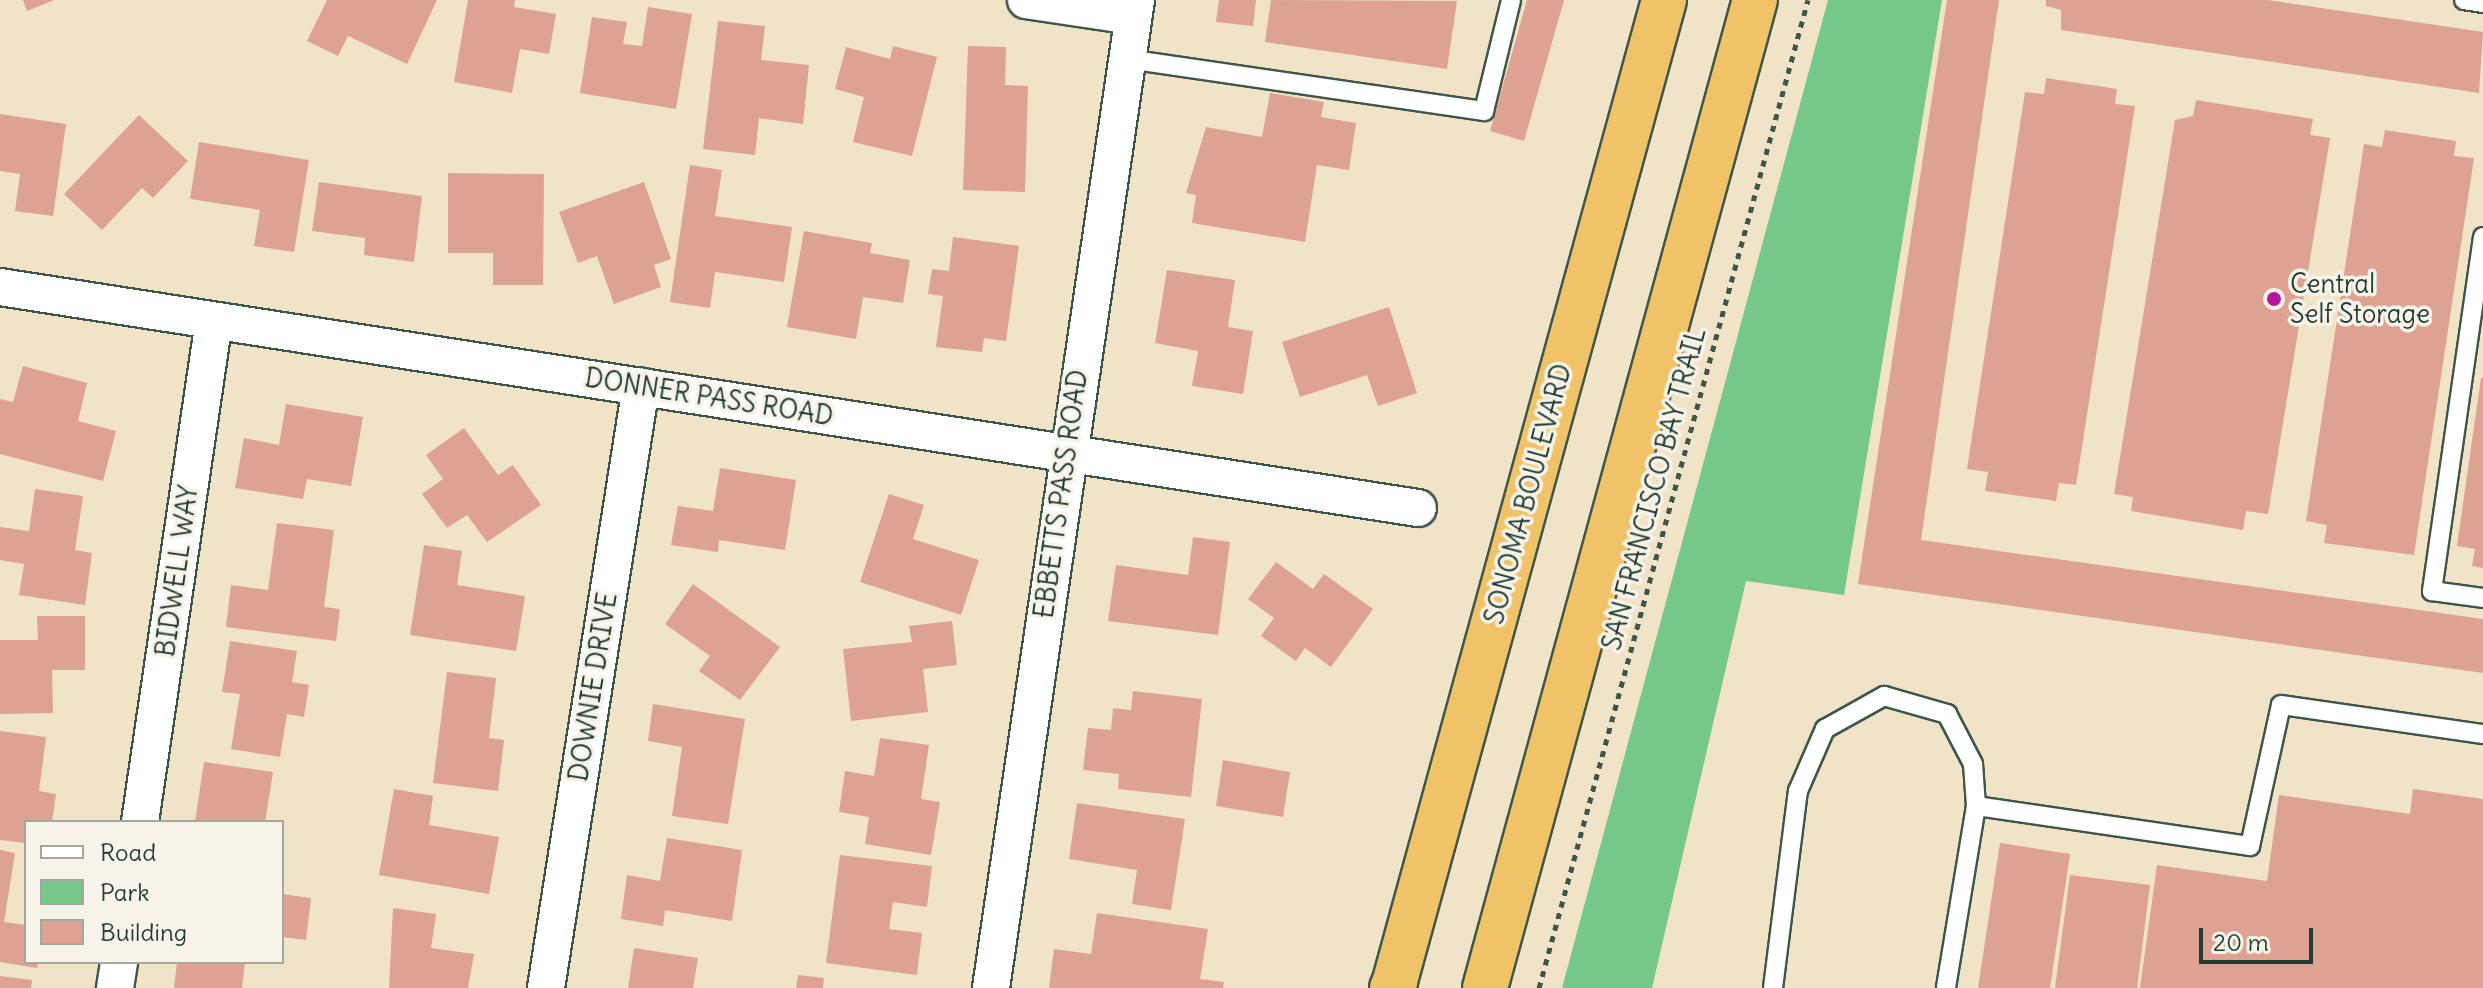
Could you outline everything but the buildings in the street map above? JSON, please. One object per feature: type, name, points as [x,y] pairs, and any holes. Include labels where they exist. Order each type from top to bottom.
[{"type":"highway","name":"SONOMA BOULEVARD","points":[[1393,986],[1664,0]]},
{"type":"highway","points":[[1485,988],[1755,0]]},
{"type":"street","points":[[1026,0],[1135,8]]},
{"type":"street","name":"EBBETTS PASS ROAD","points":[[991,988],[1066,453],[1135,8]]},
{"type":"street","name":"DONNER PASS ROAD","points":[[0,287],[1418,508]]},
{"type":"street","name":"BIDWELL WAY","points":[[140,820],[214,320]]},
{"type":"street","name":"DOWNIE DRIVE","points":[[546,988],[641,386]]},
{"type":"street","points":[[115,988],[119,964]]},
{"type":"lane","points":[[1127,59],[1484,111],[1511,0]]},
{"type":"lane","points":[[2464,0],[2483,3]]},
{"type":"lane","points":[[2483,237],[2432,591],[2483,598]]},
{"type":"lane","points":[[1773,988],[1798,791],[1825,729],[1884,696],[1947,714],[1973,764],[1976,806],[1946,988]]},
{"type":"lane","points":[[1976,806],[2250,846],[2281,705],[2483,734]]},
{"type":"path","name":"SAN FRANCISCO BAY TRAIL","points":[[1539,988],[1808,0]]},
{"type":"green space","points":[[1828,0],[1942,0],[1844,595],[1746,581],[1652,988],[1562,988]]},
{"type":"place","name":"Central Self Storage","points":[[2274,299]]}]
